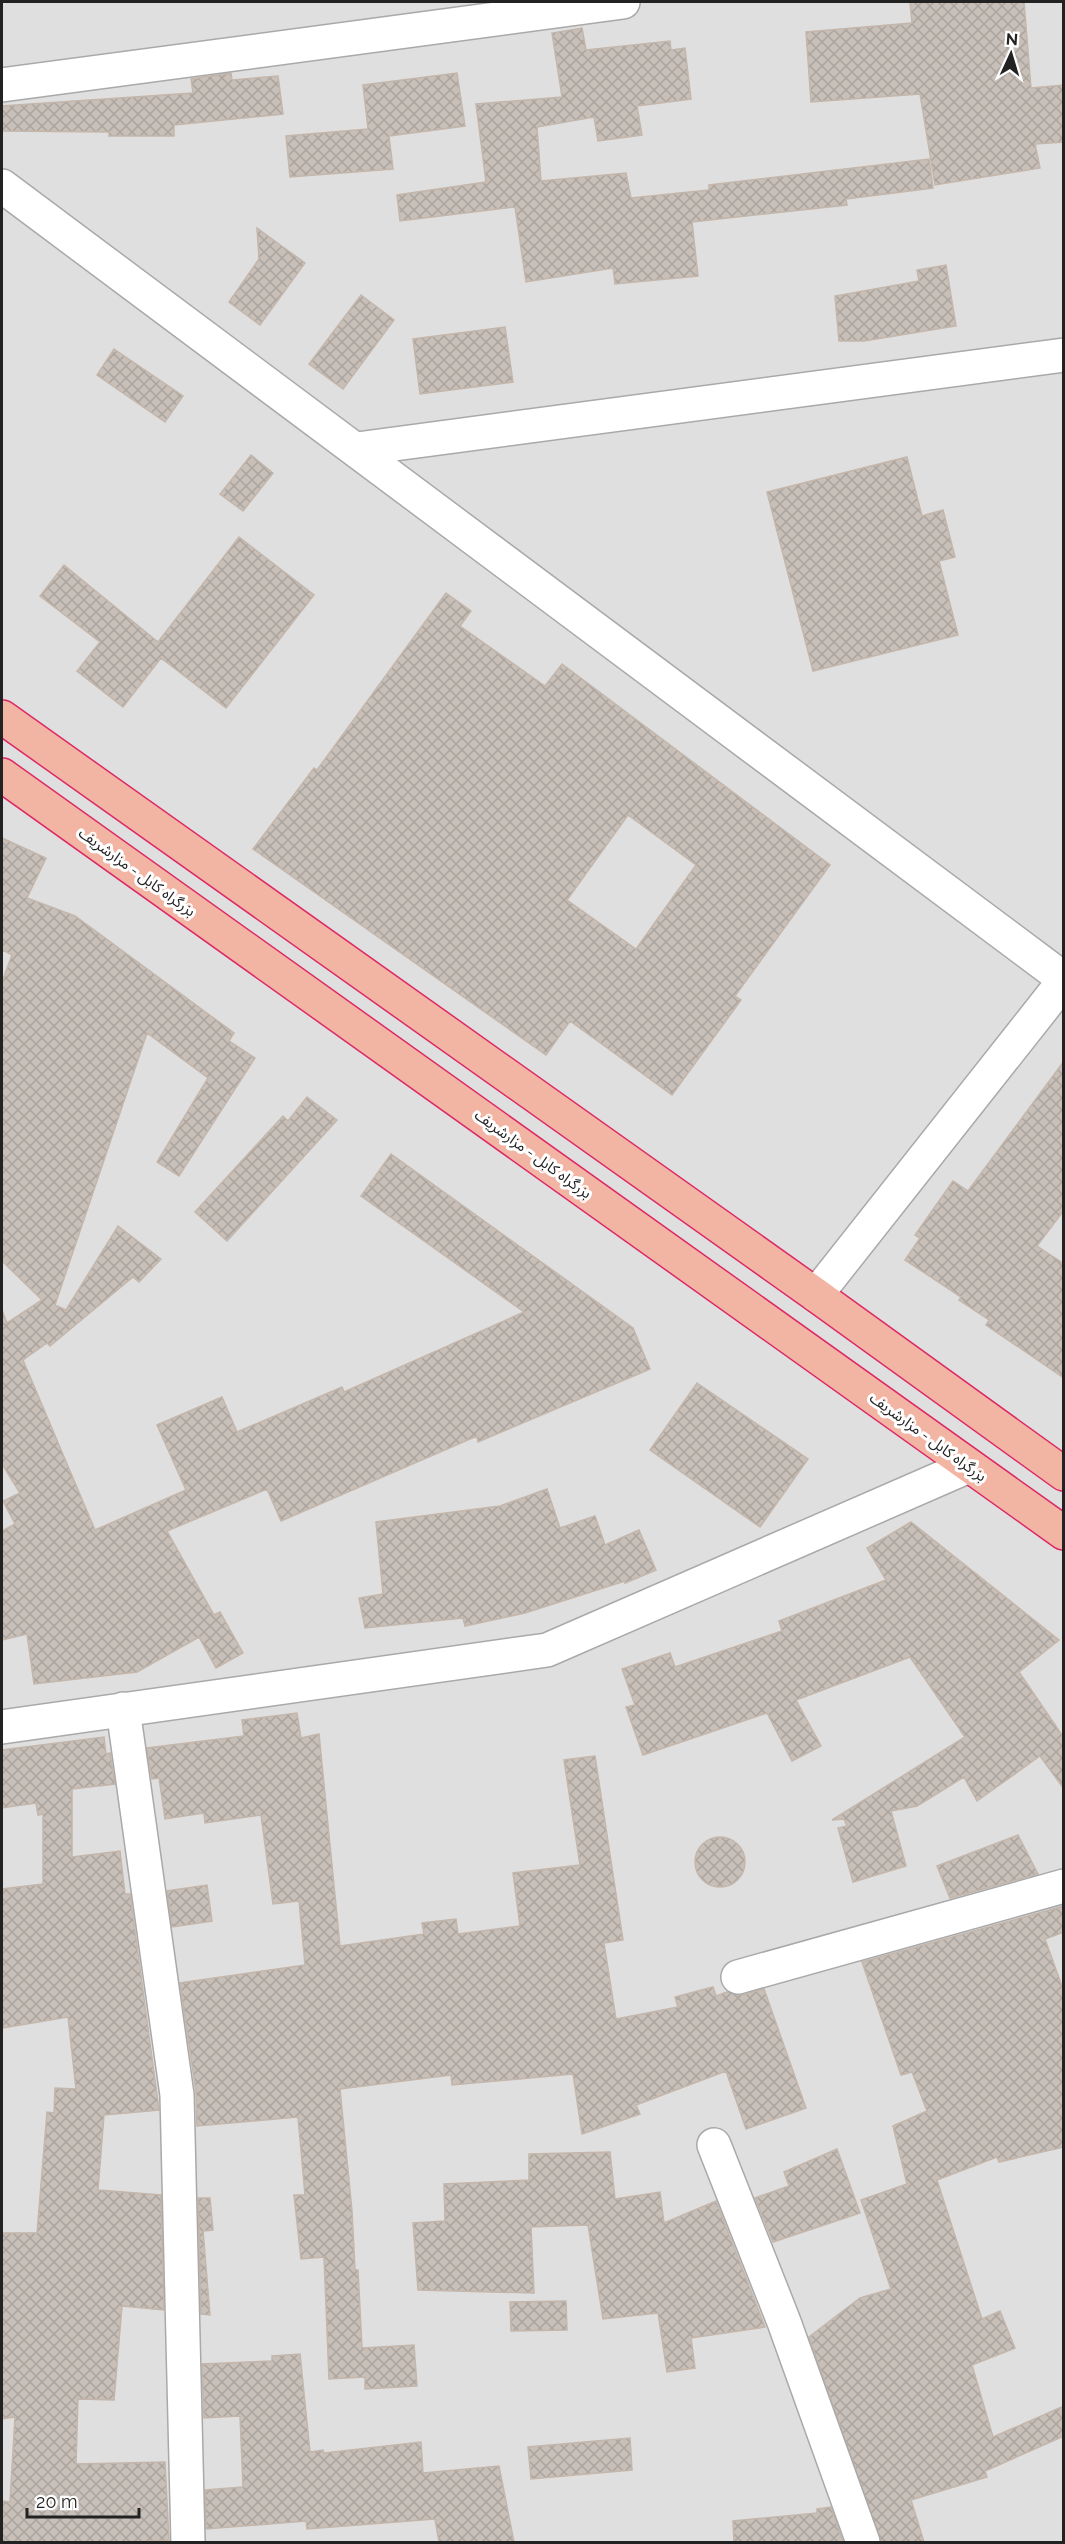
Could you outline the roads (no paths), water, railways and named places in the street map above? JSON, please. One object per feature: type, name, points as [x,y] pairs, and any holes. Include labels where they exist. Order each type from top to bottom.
[{"type":"highway","points":[[2,717],[816,1295],[1064,1474]]},
{"type":"highway","name":"بزرگراه کابل - مزارشریف","points":[[2,775],[1064,1533]]},
{"type":"street","points":[[2,85],[623,2]]},
{"type":"street","points":[[2,186],[357,449],[1064,980],[816,1295]]},
{"type":"street","points":[[357,449],[1064,355]]},
{"type":"street","points":[[2,1726],[547,1650],[969,1466]]},
{"type":"street","points":[[123,1710],[177,2095],[188,2542]]},
{"type":"street","points":[[738,1977],[1064,1886]]},
{"type":"street","points":[[714,2145],[783,2322],[863,2542]]}]
